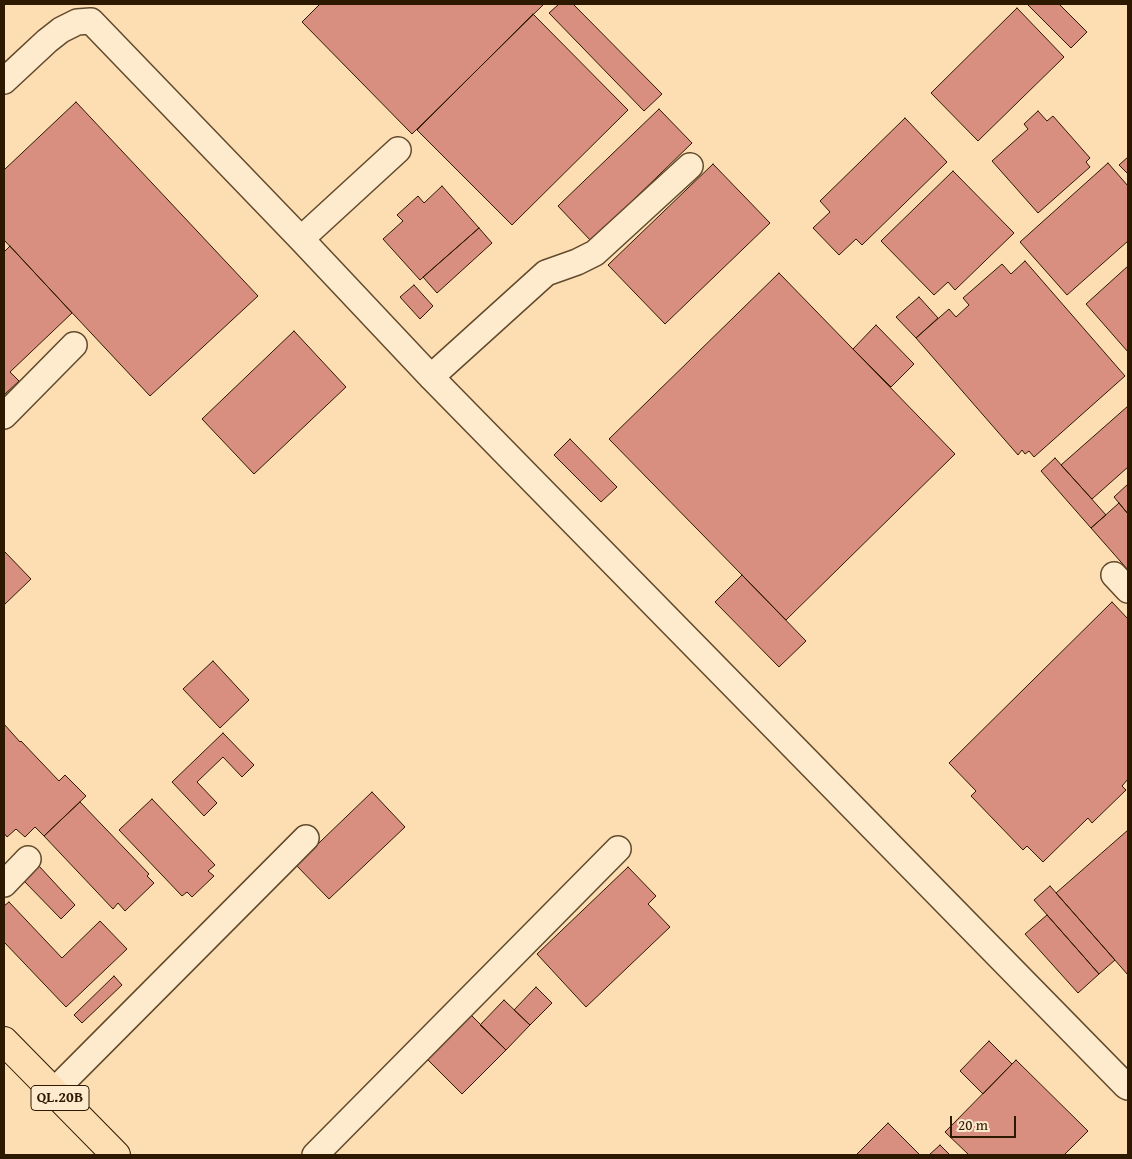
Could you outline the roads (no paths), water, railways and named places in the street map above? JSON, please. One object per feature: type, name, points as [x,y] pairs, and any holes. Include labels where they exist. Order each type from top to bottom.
[{"type":"main road","name":"QL.20B","points":[[4,1041],[116,1155]]},
{"type":"lane","points":[[4,82],[61,30],[77,22],[92,21],[431,377],[1128,1087]]},
{"type":"lane","points":[[301,239],[398,150]]},
{"type":"lane","points":[[431,377],[546,273],[577,262],[595,253],[690,166]]},
{"type":"lane","points":[[4,416],[74,346]]},
{"type":"lane","points":[[53,1092],[306,838]]},
{"type":"lane","points":[[315,1155],[618,849]]},
{"type":"lane","points":[[4,884],[28,860]]}]
